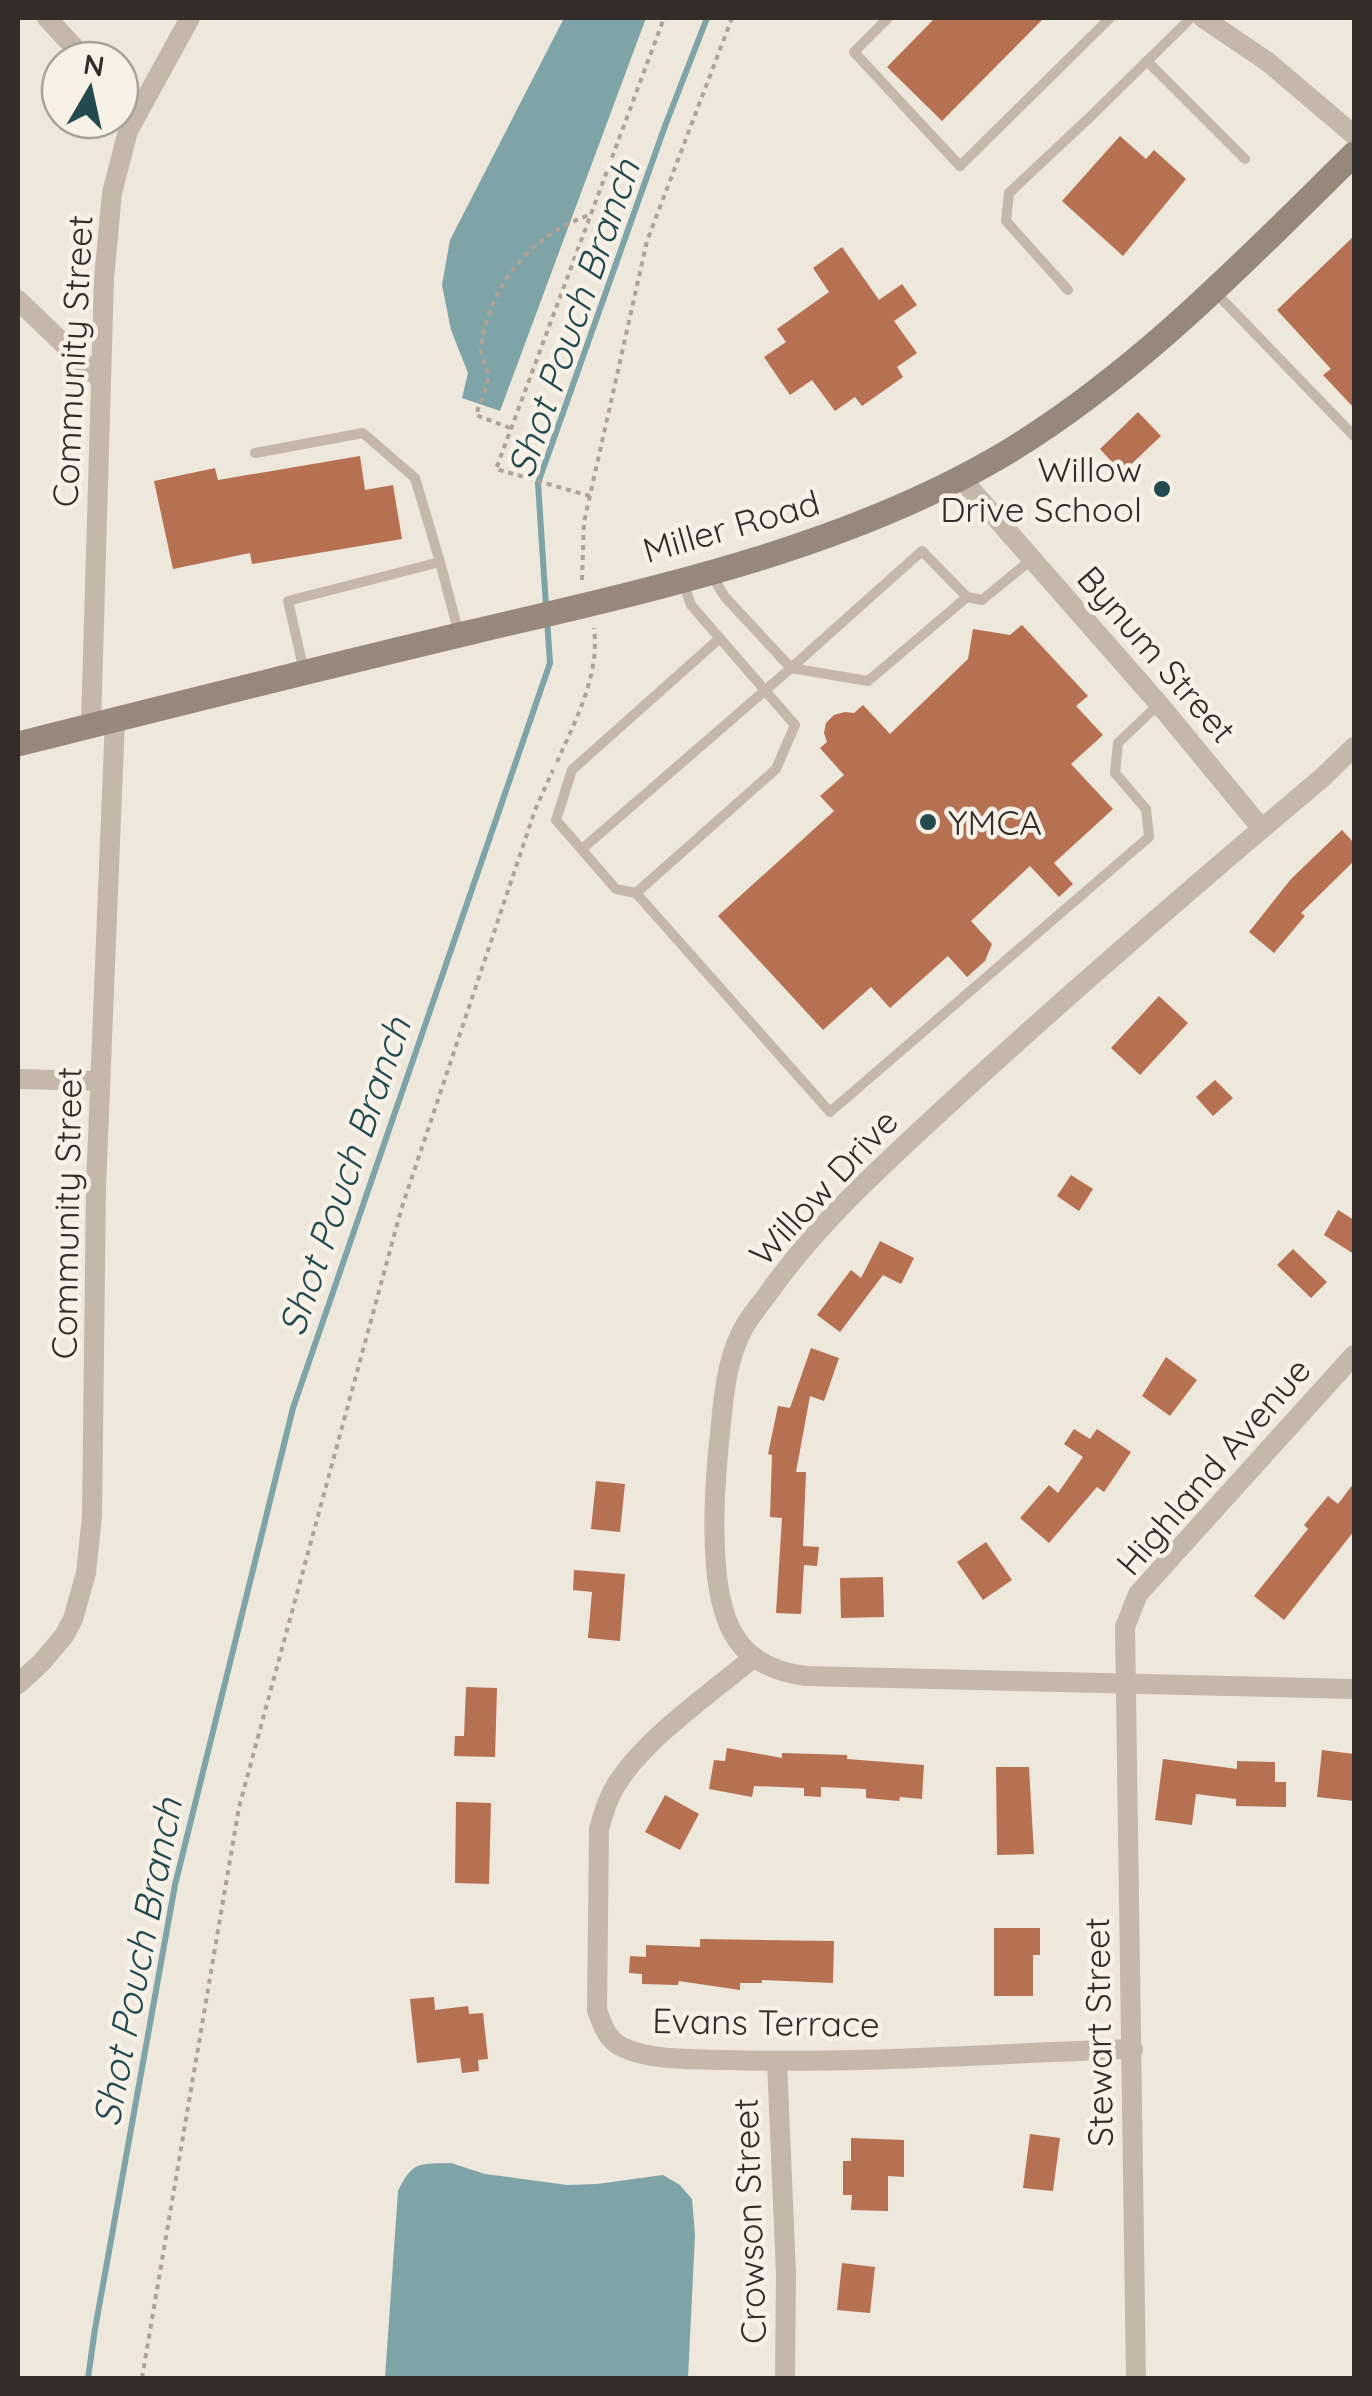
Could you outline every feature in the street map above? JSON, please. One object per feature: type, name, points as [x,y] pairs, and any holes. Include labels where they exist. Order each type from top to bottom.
[{"type":"main road","name":"Miller Road","points":[[18,744],[527,618],[582,593],[710,572],[832,535],[924,497],[1008,451],[1097,390],[1214,291],[1354,154]]},
{"type":"street","points":[[47,18],[67,40]]},
{"type":"street","name":"Community Street","points":[[140,110],[190,18]]},
{"type":"street","points":[[1203,18],[1268,62],[1354,134]]},
{"type":"street","name":"Community Street","points":[[18,1684],[64,1636],[79,1603],[92,1516],[103,722],[101,380],[110,212],[125,140]]},
{"type":"street","points":[[18,300],[101,380]]},
{"type":"street","name":"Bynum Street","points":[[960,478],[1159,704],[1262,829]]},
{"type":"street","name":"Willow Drive","points":[[753,1658],[728,1625],[720,1600],[714,1513],[726,1377],[742,1330],[797,1253],[871,1177],[1033,1026],[1354,747]]},
{"type":"street","points":[[18,1078],[100,1081]]},
{"type":"street","name":"Highland Avenue","points":[[1124,1684],[1125,1627],[1138,1594],[1354,1355]]},
{"type":"street","points":[[753,1658],[782,1673],[806,1676],[1354,1689]]},
{"type":"street","name":"Evans Terrace","points":[[753,1658],[654,1741],[619,1780],[598,1829],[597,2010],[604,2030],[614,2042],[633,2051],[690,2058],[777,2061],[1132,2049]]},
{"type":"street","name":"Stewart Street","points":[[1124,1684],[1136,2378]]},
{"type":"street","name":"Crowson Street","points":[[777,2061],[786,2274],[785,2378]]},
{"type":"lane","points":[[888,18],[854,52],[960,166],[1110,18]]},
{"type":"lane","points":[[1090,18],[1100,28]]},
{"type":"lane","points":[[1068,290],[1006,220],[1008,192],[1191,18]]},
{"type":"lane","points":[[1147,62],[1245,159]]},
{"type":"lane","points":[[1214,291],[1354,436]]},
{"type":"lane","points":[[255,453],[363,433],[416,478],[459,635]]},
{"type":"lane","points":[[582,848],[922,551],[966,597],[982,600],[1032,559]]},
{"type":"lane","points":[[304,672],[288,600],[440,562]]},
{"type":"lane","points":[[710,572],[725,598],[791,668],[868,681],[966,597]]},
{"type":"lane","points":[[636,893],[776,768],[795,725],[691,605],[682,579]]},
{"type":"lane","points":[[720,638],[572,770],[556,820],[616,890],[636,893],[830,1112],[1148,837],[1146,809],[1115,773],[1118,743],[1159,704]]},
{"type":"path","points":[[590,496],[496,468],[664,18]]},
{"type":"path","points":[[582,593],[584,522],[647,241],[732,18]]},
{"type":"path","points":[[511,428],[476,415],[488,377],[480,353],[495,299],[522,257],[546,234],[590,214]]},
{"type":"path","points":[[142,2378],[239,1807],[401,1210],[534,810],[590,684],[596,651],[594,631]]},
{"type":"water","points":[[564,18],[646,18],[500,411],[462,398],[468,373],[451,330],[442,285],[450,240]]},
{"type":"water","points":[[451,2163],[485,2174],[567,2185],[663,2175],[680,2185],[692,2199],[695,2235],[688,2378],[385,2378],[398,2191],[418,2166]]},
{"type":"building","points":[[935,18],[1044,18],[942,121],[887,67]]},
{"type":"building","points":[[1120,136],[1146,159],[1154,150],[1186,179],[1123,256],[1062,201]]},
{"type":"building","points":[[1354,236],[1354,408],[1323,375],[1331,369],[1277,310]]},
{"type":"building","points":[[842,247],[879,300],[902,284],[917,305],[894,321],[917,353],[897,367],[903,377],[862,406],[855,397],[835,411],[812,380],[790,395],[764,357],[786,342],[777,329],[829,292],[813,268]]},
{"type":"building","points":[[1138,412],[1161,436],[1122,473],[1100,449]]},
{"type":"building","points":[[360,456],[365,490],[393,485],[402,539],[252,564],[250,553],[173,569],[154,481],[215,468],[218,480]]},
{"type":"building","name":"YMCA","points":[[1022,625],[1088,696],[1076,706],[1103,735],[1071,764],[1113,809],[1054,863],[1073,884],[1059,897],[1030,866],[971,921],[992,944],[985,961],[967,977],[948,956],[890,1008],[871,987],[823,1030],[718,916],[834,811],[820,796],[844,775],[820,748],[827,742],[826,723],[834,715],[854,713],[863,705],[890,734],[968,659],[973,629],[1010,635]]},
{"type":"building","points":[[1342,830],[1354,843],[1354,861],[1301,913],[1305,916],[1274,953],[1249,932],[1291,879]]},
{"type":"building","points":[[1159,996],[1188,1023],[1140,1075],[1111,1048]]},
{"type":"building","points":[[1215,1080],[1233,1098],[1213,1116],[1196,1097]]},
{"type":"building","points":[[1071,1175],[1093,1189],[1079,1211],[1057,1196]]},
{"type":"building","points":[[1338,1210],[1354,1220],[1354,1254],[1324,1235]]},
{"type":"building","points":[[880,1241],[914,1258],[901,1284],[883,1275],[840,1332],[817,1315],[851,1270],[861,1278]]},
{"type":"building","points":[[1293,1249],[1327,1282],[1311,1298],[1277,1265]]},
{"type":"building","points":[[811,1348],[839,1358],[824,1401],[810,1396],[796,1472],[806,1472],[803,1546],[819,1547],[817,1566],[804,1565],[801,1614],[776,1613],[782,1518],[770,1517],[772,1455],[768,1454],[778,1406],[790,1408]]},
{"type":"building","points":[[1166,1357],[1197,1380],[1170,1416],[1142,1396]]},
{"type":"building","points":[[1074,1429],[1090,1439],[1097,1429],[1131,1452],[1104,1492],[1097,1487],[1049,1543],[1020,1518],[1049,1485],[1058,1493],[1083,1457],[1064,1444]]},
{"type":"building","points":[[596,1481],[625,1484],[620,1532],[591,1529]]},
{"type":"building","points":[[1354,1483],[1354,1531],[1284,1620],[1254,1596],[1308,1529],[1304,1525],[1328,1496],[1338,1504]]},
{"type":"building","points":[[986,1542],[1012,1580],[983,1600],[957,1562]]},
{"type":"building","points":[[574,1570],[625,1574],[620,1641],[588,1638],[592,1592],[573,1590]]},
{"type":"building","points":[[883,1577],[884,1617],[841,1618],[840,1578]]},
{"type":"building","points":[[466,1687],[497,1688],[495,1757],[454,1756],[455,1736],[464,1736]]},
{"type":"building","points":[[727,1748],[782,1758],[782,1753],[847,1755],[847,1759],[924,1765],[922,1799],[866,1798],[866,1789],[821,1787],[821,1797],[804,1796],[804,1788],[754,1786],[752,1797],[709,1789],[714,1760],[725,1761]]},
{"type":"building","points":[[1322,1750],[1354,1754],[1354,1801],[1317,1797]]},
{"type":"building","points":[[1163,1759],[1237,1769],[1237,1761],[1275,1762],[1275,1782],[1286,1782],[1286,1807],[1236,1806],[1236,1799],[1196,1794],[1192,1825],[1155,1820]]},
{"type":"building","points":[[996,1767],[1029,1767],[1034,1854],[997,1855]]},
{"type":"building","points":[[665,1795],[699,1814],[680,1850],[645,1832]]},
{"type":"building","points":[[456,1802],[491,1803],[489,1884],[455,1883]]},
{"type":"building","points":[[994,1928],[1040,1928],[1040,1955],[1033,1955],[1033,1996],[994,1996]]},
{"type":"building","points":[[700,1939],[834,1941],[833,1983],[762,1980],[740,1983],[740,1990],[679,1981],[678,1985],[642,1984],[642,1974],[629,1973],[630,1956],[646,1957],[646,1945],[700,1947]]},
{"type":"building","points":[[434,1997],[435,2010],[468,2006],[469,2014],[483,2013],[488,2059],[478,2060],[479,2071],[462,2073],[460,2058],[417,2063],[410,1999]]},
{"type":"building","points":[[1030,2134],[1060,2138],[1053,2191],[1023,2188]]},
{"type":"building","points":[[851,2138],[904,2140],[904,2177],[888,2176],[888,2211],[851,2210],[852,2195],[843,2195],[843,2161],[851,2161]]},
{"type":"building","points":[[842,2263],[875,2267],[870,2313],[837,2310]]},
{"type":"waterway","name":"Shot Pouch Branch","points":[[546,606],[538,483],[707,18]]},
{"type":"waterway","name":"Shot Pouch Branch","points":[[88,2378],[175,1885],[293,1408],[550,663],[547,619]]},
{"type":"place","name":"Willow Drive School","points":[[1162,489]]},
{"type":"place","name":"YMCA","points":[[928,822]]}]
